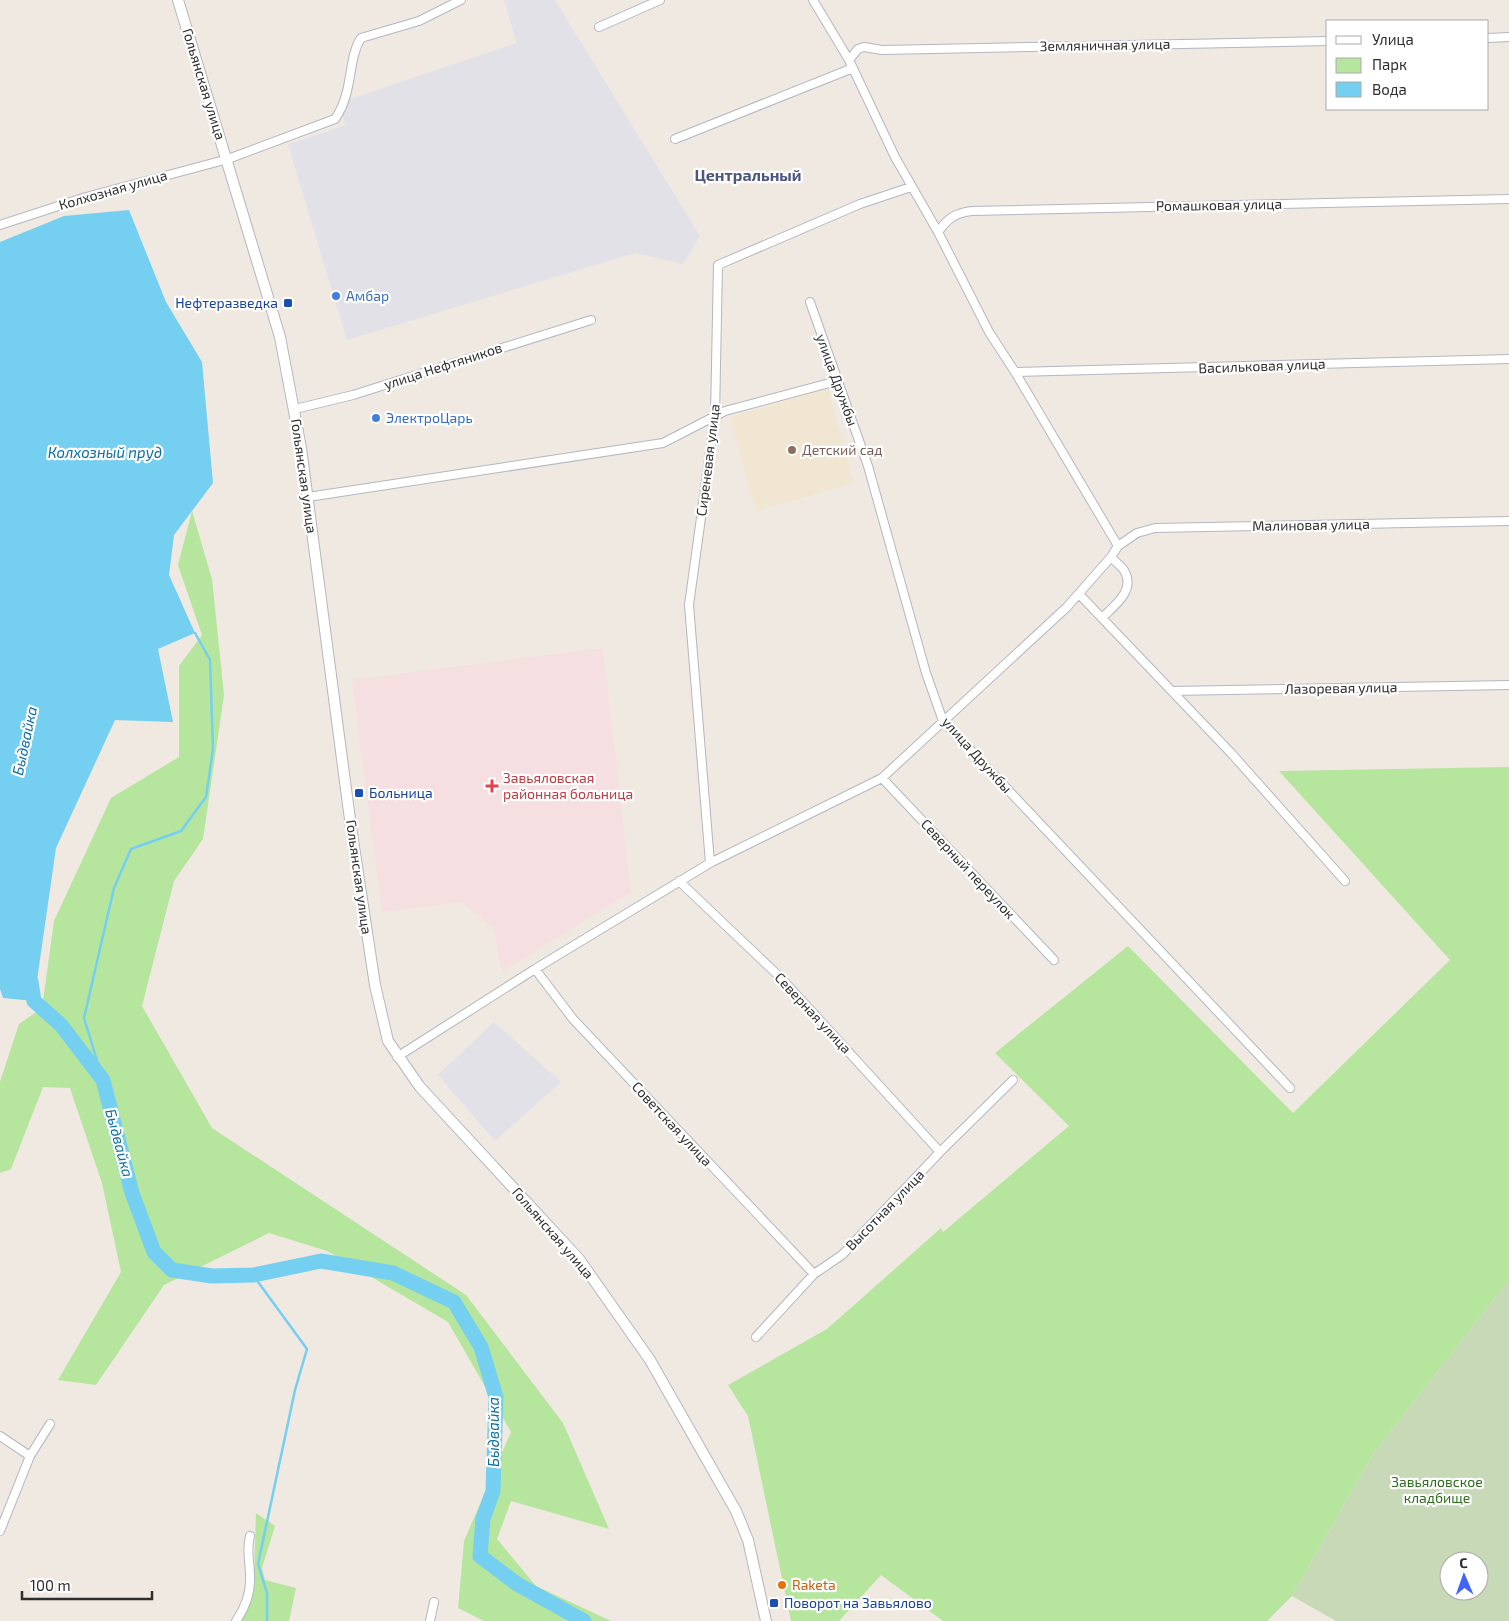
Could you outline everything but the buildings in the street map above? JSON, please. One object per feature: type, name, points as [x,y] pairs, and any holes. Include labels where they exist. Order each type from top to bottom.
[{"type":"main road","name":"Гольянская улица","points":[[178,0],[272,305],[294,409],[308,498],[351,828],[375,985],[383,1027],[388,1041],[397,1057],[420,1087],[579,1258],[650,1360],[736,1511],[748,1540],[766,1621]]},
{"type":"street","name":"Колхозная улица","points":[[0,225],[86,197],[228,159],[335,119],[346,99],[355,53],[361,38],[419,21],[461,0]]},
{"type":"street","points":[[600,27],[660,0]]},
{"type":"street","points":[[397,1057],[535,969],[710,863],[882,778],[1079,594],[1111,558],[1118,546],[1016,372],[989,332],[938,232],[911,186],[849,60],[813,0]]},
{"type":"street","points":[[1489,38],[1509,38]]},
{"type":"street","name":"Земляничная улица","points":[[849,60],[858,49],[864,47],[882,50],[1326,41]]},
{"type":"street","points":[[675,139],[852,68]]},
{"type":"street","name":"Сиреневая улица","points":[[710,863],[689,605],[715,416],[718,265],[860,204],[911,186]]},
{"type":"street","name":"Ромашковая улица","points":[[938,232],[946,221],[957,213],[972,211],[1509,199]]},
{"type":"street","name":"улица Дружбы","points":[[810,302],[868,466],[904,599],[943,722],[1290,1088]]},
{"type":"street","name":"улица Нефтяников","points":[[294,409],[353,395],[591,320]]},
{"type":"street","name":"Васильковая улица","points":[[1016,372],[1509,359]]},
{"type":"street","points":[[308,498],[663,443],[725,411],[837,380]]},
{"type":"street","name":"Малиновая улица","points":[[1118,546],[1138,533],[1155,528],[1509,521]]},
{"type":"street","points":[[1102,618],[1123,598],[1127,584],[1125,572],[1111,558]]},
{"type":"street","points":[[1079,594],[1231,753],[1345,881]]},
{"type":"street","name":"Лазоревая улица","points":[[1172,691],[1509,685]]},
{"type":"street","name":"Северный переулок","points":[[882,778],[1054,960]]},
{"type":"street","name":"Северная улица","points":[[679,881],[782,979],[940,1152]]},
{"type":"street","name":"Советская улица","points":[[535,969],[573,1019],[814,1274]]},
{"type":"street","name":"Высотная улица","points":[[756,1337],[814,1274],[842,1256],[940,1152],[1013,1080]]},
{"type":"street","points":[[0,1531],[30,1456],[50,1424]]},
{"type":"street","points":[[0,1436],[30,1456]]},
{"type":"street","points":[[236,1621],[247,1603],[251,1577],[246,1550],[250,1536]]},
{"type":"street","points":[[430,1621],[434,1602]]},
{"type":"shaded area","points":[[504,0],[555,0],[700,236],[683,264],[635,253],[347,340],[288,144],[346,125],[338,103],[517,43]]},
{"type":"shaded area","name":"Детский сад","points":[[828,389],[854,483],[756,511],[730,417]]},
{"type":"shaded area","name":"Завьяловская районная больница","points":[[603,648],[631,892],[502,972],[494,928],[462,902],[382,912],[352,680]]},
{"type":"shaded area","points":[[494,1022],[561,1082],[495,1141],[438,1075]]},
{"type":"green space","points":[[192,511],[212,579],[224,695],[203,839],[174,881],[142,1006],[212,1128],[466,1295],[563,1423],[609,1529],[511,1501],[497,1539],[536,1586],[611,1621],[484,1621],[458,1608],[464,1541],[511,1432],[448,1322],[327,1251],[269,1233],[164,1285],[96,1385],[58,1380],[121,1272],[102,1183],[70,1088],[43,1087],[11,1169],[0,1173],[0,1082],[19,1024],[42,1008],[54,921],[111,798],[179,757],[179,666],[202,635],[178,565]]},
{"type":"green space","points":[[1509,767],[1509,1280],[1373,1454],[1292,1596],[1267,1621],[943,1621],[881,1575],[839,1621],[791,1621],[748,1416],[728,1385],[827,1329],[941,1228],[943,1232],[1069,1126],[995,1053],[1128,946],[1293,1113],[1450,960],[1279,771]]},
{"type":"green space","name":"Завьяловское кладбище","points":[[1509,1280],[1509,1621],[1336,1621],[1292,1596],[1373,1454]]},
{"type":"green space","points":[[256,1513],[275,1526],[262,1568],[265,1580],[296,1588],[289,1621],[238,1621],[254,1578]]},
{"type":"water","name":"Колхозный пруд","points":[[129,210],[166,302],[202,362],[213,483],[174,535],[169,575],[195,633],[158,649],[173,722],[115,720],[56,848],[34,1001],[3,998],[0,989],[0,242],[64,216]]},
{"type":"waterway","points":[[103,1080],[84,1018],[114,888],[131,849],[181,831],[206,797],[213,749],[210,660],[195,633]]},
{"type":"waterway","name":"Быдвайка","points":[[31,982],[34,1001],[61,1025],[103,1080],[132,1193],[154,1252],[172,1270],[212,1276],[254,1275],[321,1261],[393,1273],[454,1302],[481,1347],[496,1397],[493,1491],[483,1519],[480,1556],[517,1584],[584,1621]]},
{"type":"waterway","points":[[253,1275],[307,1349],[295,1390],[258,1564],[267,1593],[267,1621]]},
{"type":"place","name":"Амбар","points":[[336,296]]},
{"type":"place","name":"Нефтеразведка","points":[[288,303]]},
{"type":"place","name":"ЭлектроЦарь","points":[[376,418]]},
{"type":"place","name":"Детский сад","points":[[792,450]]},
{"type":"place","name":"Завьяловская районная больница","points":[[492,786]]},
{"type":"place","name":"Больница","points":[[359,793]]},
{"type":"place","name":"Raketa","points":[[782,1585]]},
{"type":"place","name":"Поворот на Завьялово","points":[[774,1603]]},
{"type":"district","name":"Центральный","points":[[748,175]]}]
